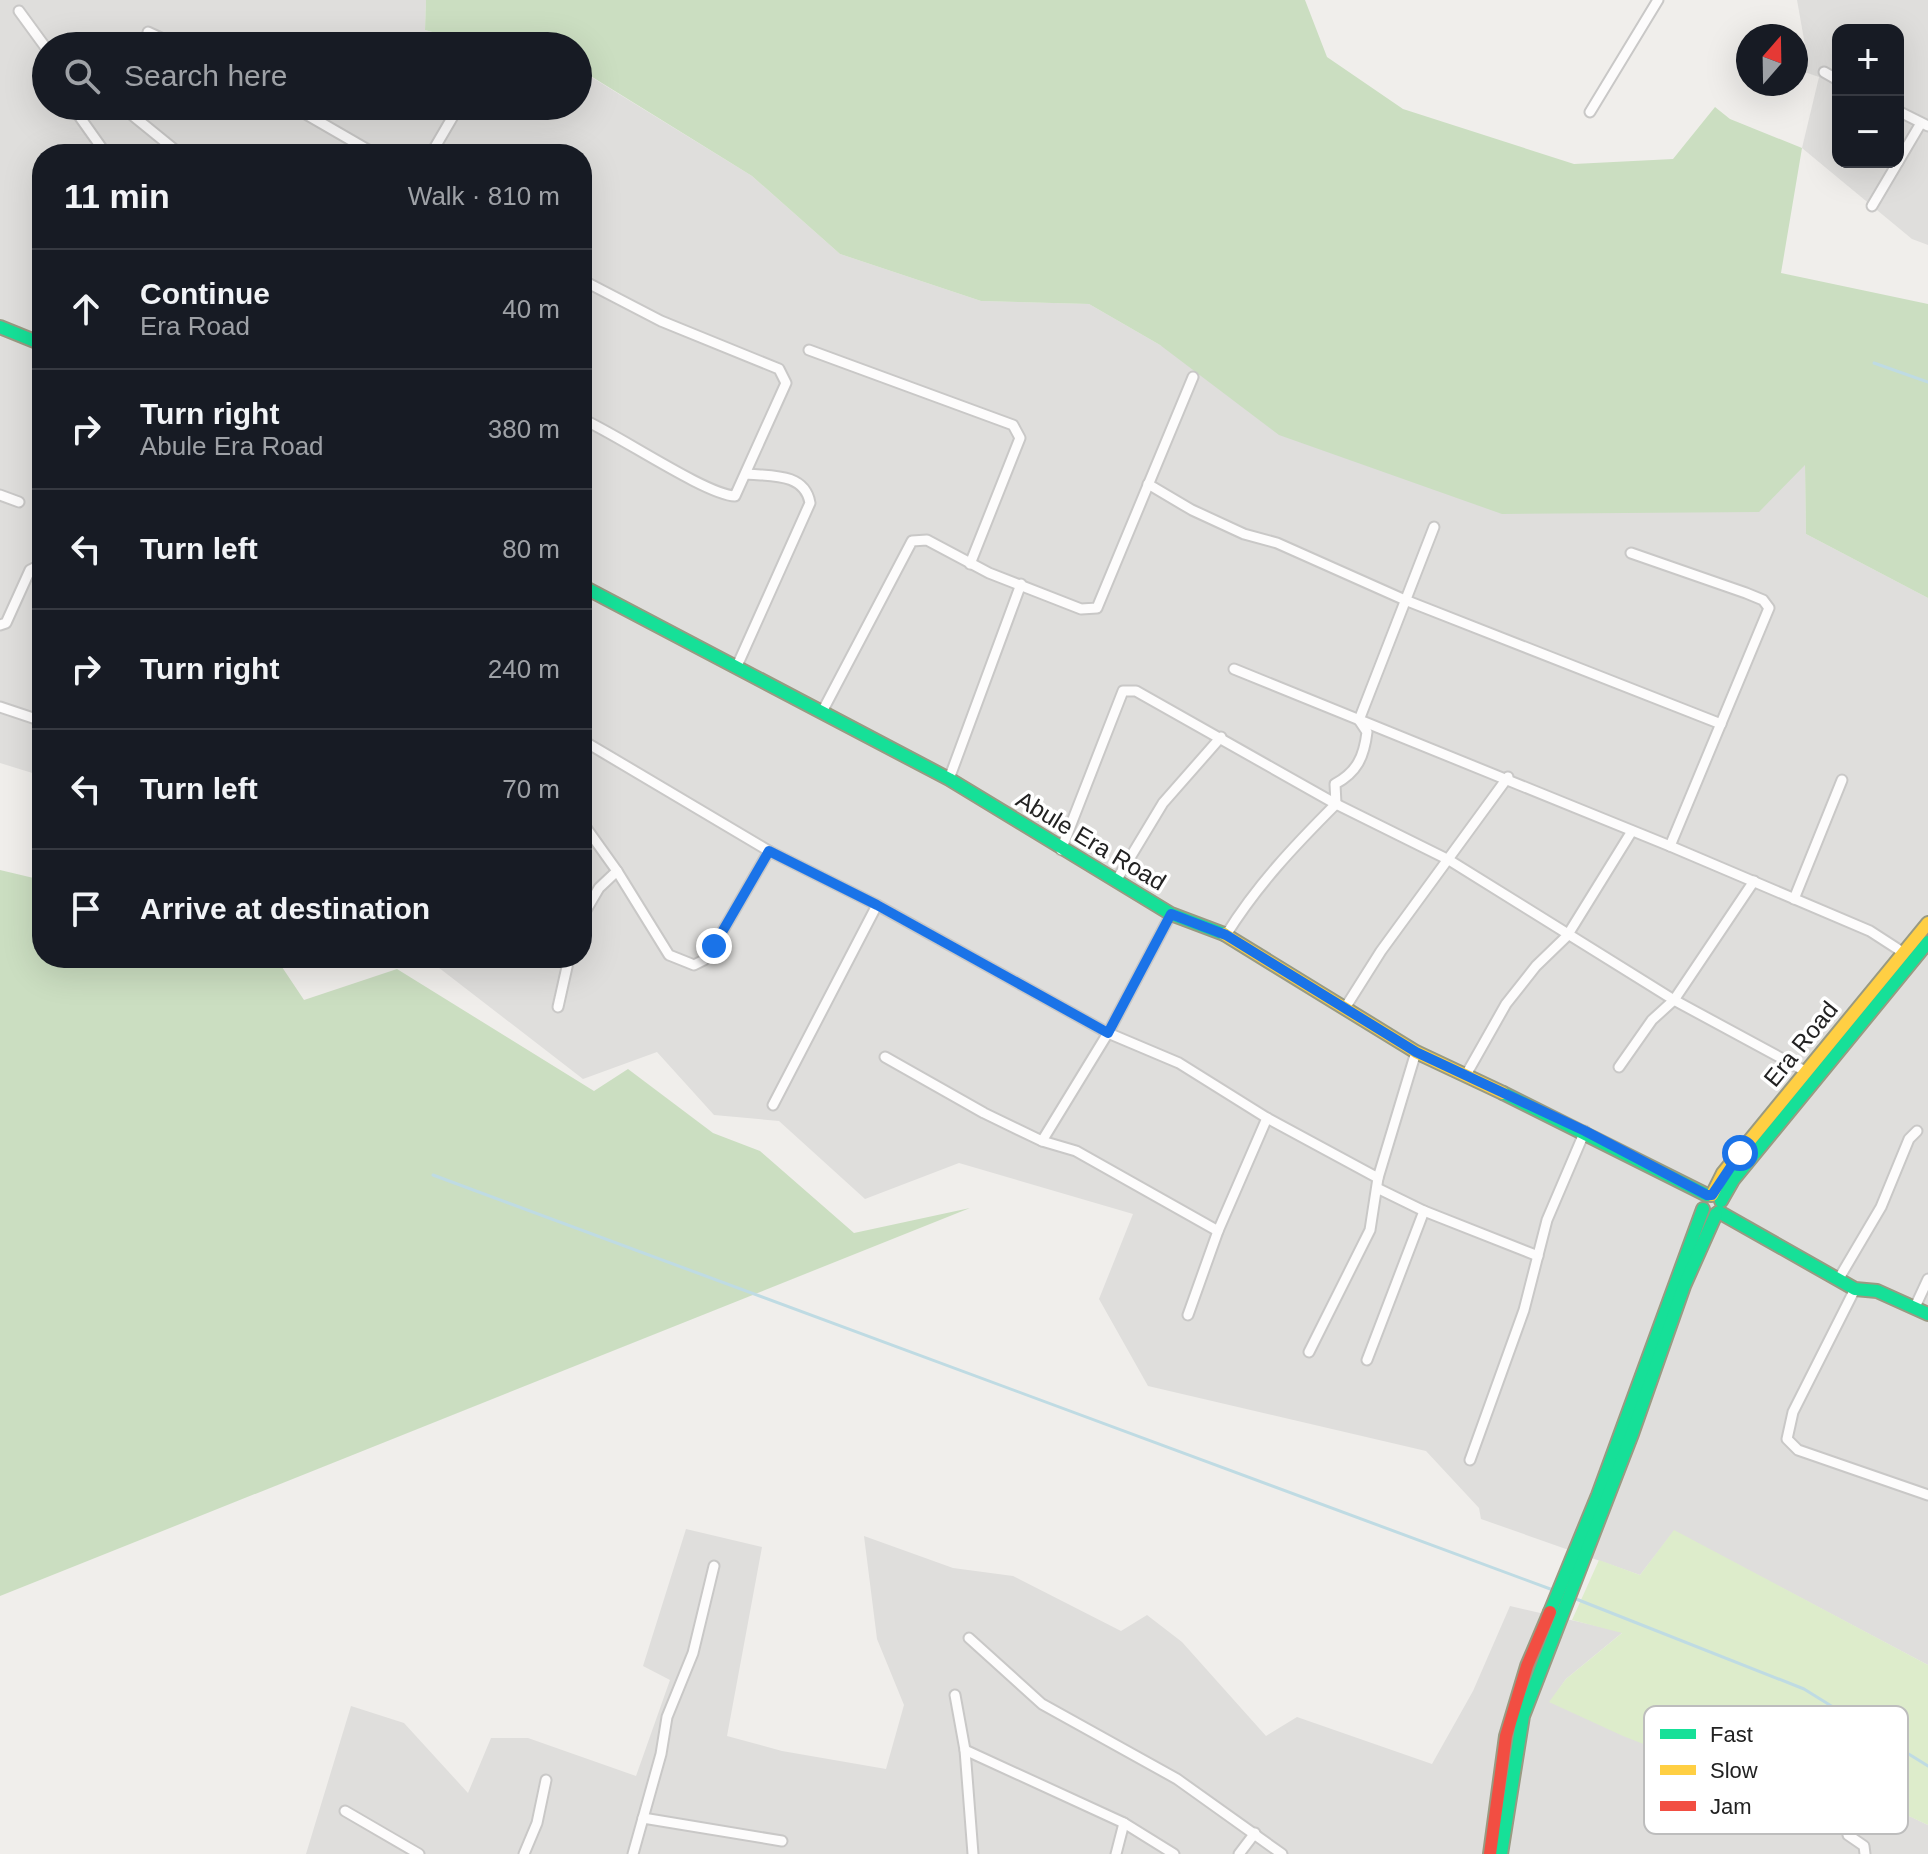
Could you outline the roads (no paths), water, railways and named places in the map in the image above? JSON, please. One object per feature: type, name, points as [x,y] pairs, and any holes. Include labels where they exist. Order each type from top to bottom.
[{"type":"main road","points":[[0,327],[32,340]]},
{"type":"main road","name":"Abule Era Road","points":[[592,591],[949,779],[1061,850],[1171,914],[1226,935],[1416,1052],[1467,1073],[1585,1131],[1715,1203],[1855,1289],[1877,1291],[1928,1314]]},
{"type":"main road","name":"Era Road","points":[[1715,1203],[1723,1173],[1928,923]]},
{"type":"main road","points":[[1490,1854],[1506,1736],[1715,1203],[1928,942]]},
{"type":"main road","points":[[1572,1570],[1703,1209],[1715,1203]]},
{"type":"main road","points":[[1501,1854],[1523,1716],[1554,1613]]},
{"type":"street","points":[[1590,112],[1658,0]]},
{"type":"street","points":[[19,11],[34,32]]},
{"type":"street","points":[[1824,72],[1832,77]]},
{"type":"street","points":[[1904,114],[1924,124],[1904,153]]},
{"type":"street","points":[[82,120],[99,144]]},
{"type":"street","points":[[138,120],[168,144]]},
{"type":"street","points":[[316,120],[358,144]]},
{"type":"street","points":[[437,144],[451,120]]},
{"type":"street","points":[[1872,206],[1894,168]]},
{"type":"street","points":[[592,285],[661,321],[779,369],[786,383],[735,496],[729,496],[592,424]]},
{"type":"street","points":[[809,350],[1013,425],[1020,438],[970,564]]},
{"type":"street","points":[[822,712],[912,541],[927,540],[970,564],[1081,609],[1097,608],[1193,377]]},
{"type":"street","points":[[737,666],[810,503],[802,485],[788,478],[747,474]]},
{"type":"street","points":[[1148,484],[1192,510],[1244,534],[1326,563],[1405,600],[1721,724]]},
{"type":"street","points":[[0,495],[19,502]]},
{"type":"street","points":[[1359,720],[1434,527]]},
{"type":"street","points":[[1631,553],[1746,593],[1763,600],[1769,608],[1670,846]]},
{"type":"street","points":[[0,625],[6,623],[32,569]]},
{"type":"street","points":[[949,779],[1021,584]]},
{"type":"street","points":[[1234,669],[1508,777],[1754,881],[1870,931],[1904,953]]},
{"type":"street","points":[[1061,850],[1123,691],[1136,691],[1336,804],[1449,860],[1674,1000],[1805,1071]]},
{"type":"street","points":[[0,707],[32,718]]},
{"type":"street","points":[[1226,935],[1246,903],[1287,853],[1336,804],[1335,784],[1350,776],[1365,752],[1367,732],[1359,720]]},
{"type":"street","points":[[1116,881],[1163,803],[1221,737]]},
{"type":"street","points":[[592,746],[769,851],[877,905],[1108,1033],[1179,1063],[1267,1118],[1378,1178]]},
{"type":"street","points":[[1345,1008],[1381,951],[1508,777]]},
{"type":"street","points":[[1794,899],[1842,780]]},
{"type":"street","points":[[1467,1073],[1506,1004],[1536,966],[1567,936],[1632,831]]},
{"type":"street","points":[[592,836],[669,955],[694,965],[704,960],[714,946],[769,851]]},
{"type":"street","points":[[592,900],[599,888],[617,871]]},
{"type":"street","points":[[1619,1067],[1652,1020],[1674,1000],[1754,881]]},
{"type":"street","points":[[773,1105],[877,905]]},
{"type":"street","points":[[1042,1141],[1108,1033],[1171,914]]},
{"type":"street","points":[[558,1007],[567,968]]},
{"type":"street","points":[[1309,1352],[1370,1230],[1379,1189],[1378,1178],[1416,1052]]},
{"type":"street","points":[[885,1057],[984,1113],[1042,1141],[1076,1151],[1218,1231]]},
{"type":"street","points":[[1188,1315],[1218,1231],[1267,1118]]},
{"type":"street","points":[[1470,1460],[1524,1310],[1547,1220],[1585,1131]]},
{"type":"street","points":[[1838,1280],[1881,1207],[1909,1139],[1917,1131]]},
{"type":"street","points":[[1379,1189],[1424,1211],[1538,1256]]},
{"type":"street","points":[[1367,1360],[1424,1211]]},
{"type":"street","points":[[1915,1307],[1928,1279]]},
{"type":"street","points":[[1855,1289],[1793,1412],[1787,1439],[1798,1450],[1928,1495]]},
{"type":"street","points":[[633,1854],[667,1717],[693,1653],[714,1566]]},
{"type":"street","points":[[969,1638],[1042,1704],[1177,1779],[1282,1854]]},
{"type":"street","points":[[955,1695],[965,1750],[973,1854]]},
{"type":"street","points":[[965,1750],[1124,1823],[1174,1854]]},
{"type":"street","points":[[524,1854],[537,1823],[546,1780]]},
{"type":"street","points":[[345,1811],[419,1854]]},
{"type":"street","points":[[643,1818],[782,1841]]},
{"type":"street","points":[[1116,1854],[1124,1823]]},
{"type":"street","points":[[1239,1854],[1255,1833]]},
{"type":"street","points":[[1848,1835],[1864,1846],[1865,1854]]},
{"type":"waterway","points":[[1874,363],[1928,382]]},
{"type":"waterway","points":[[433,1175],[1553,1590]]},
{"type":"waterway","points":[[1571,1597],[1804,1689],[1831,1706]]},
{"type":"waterway","points":[[1908,1754],[1928,1766]]}]
